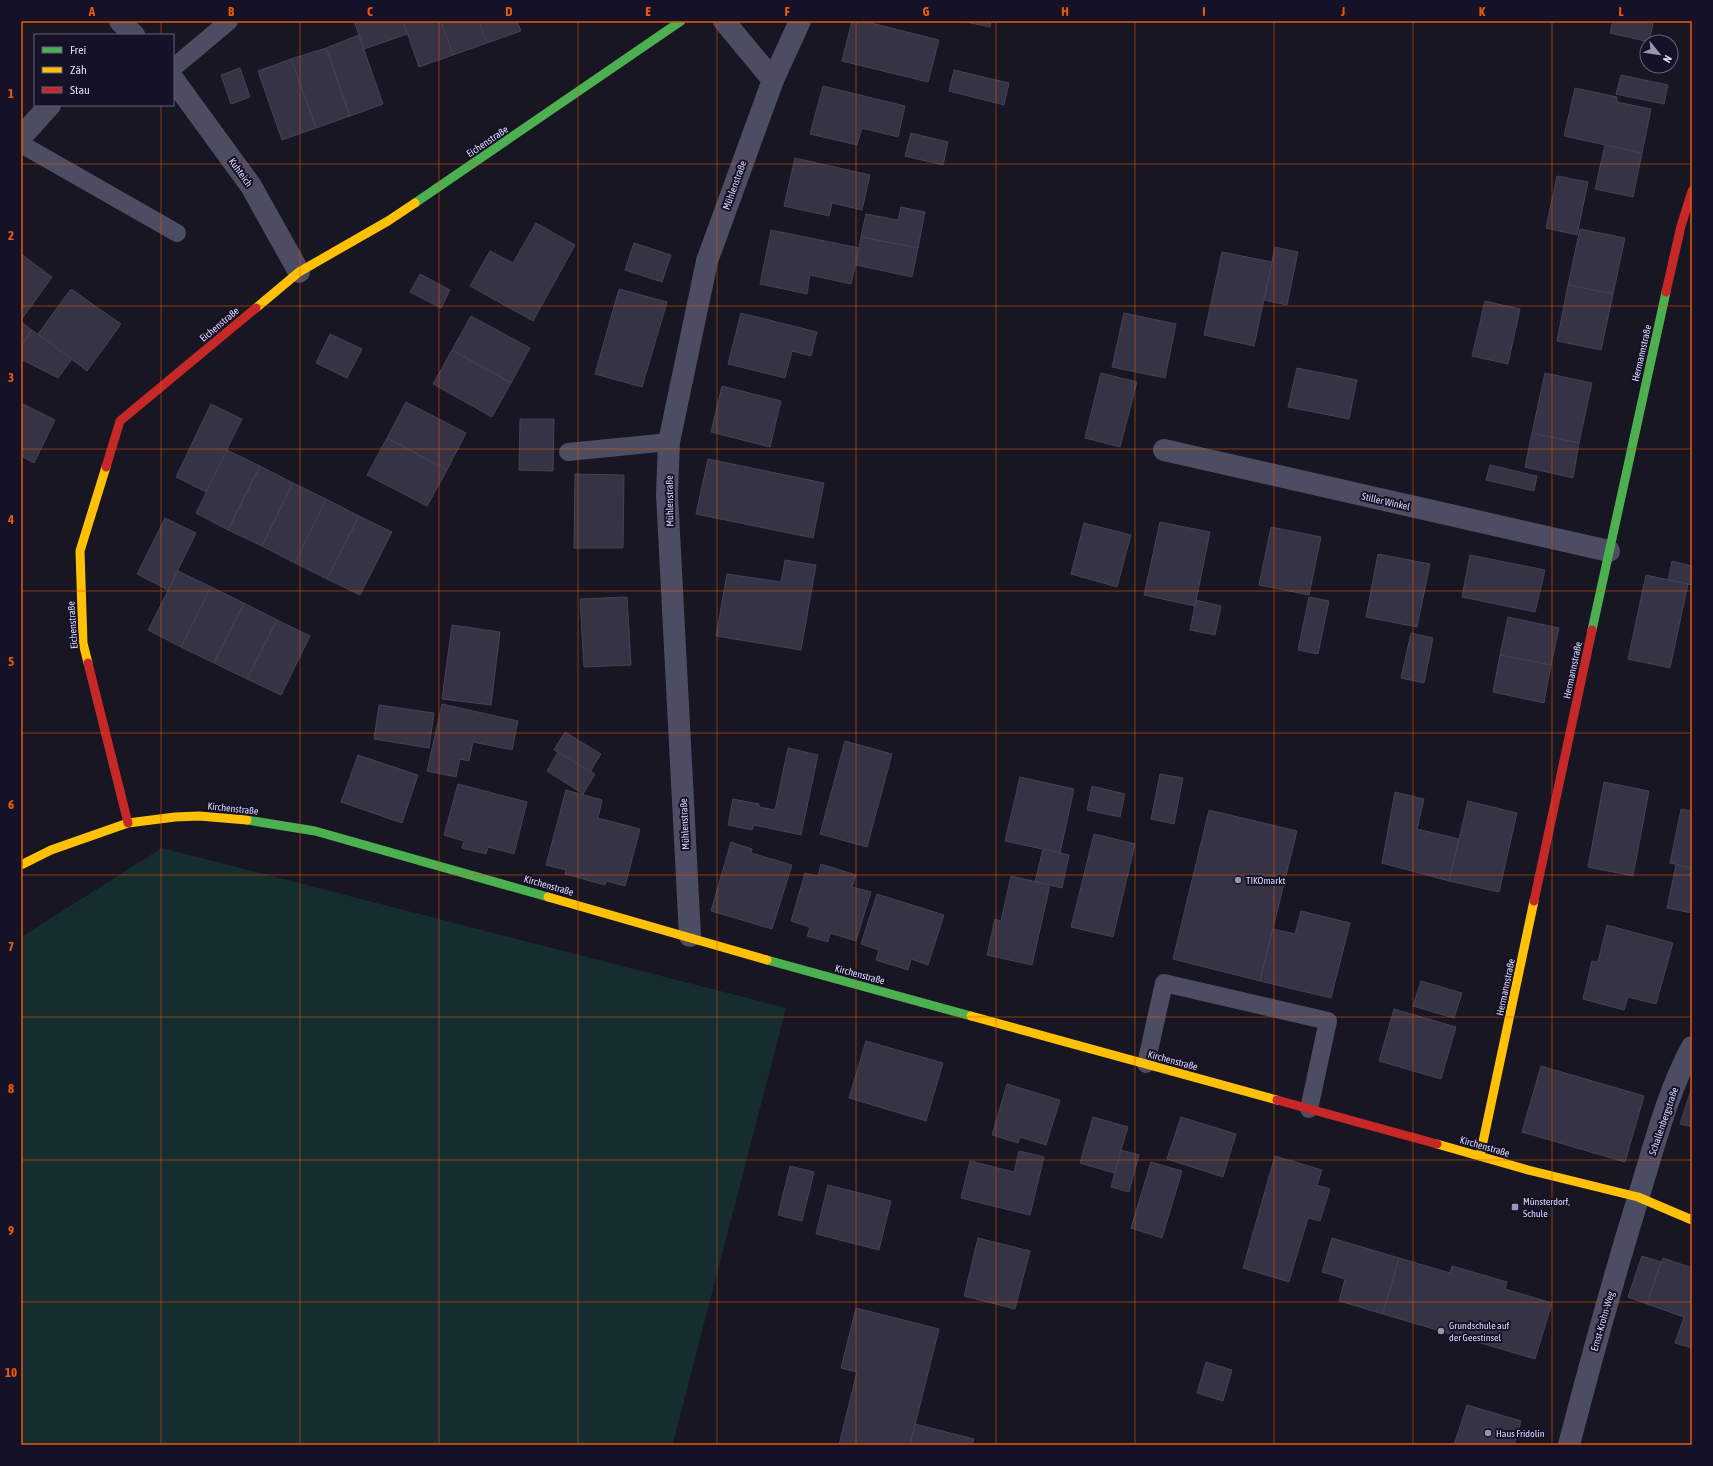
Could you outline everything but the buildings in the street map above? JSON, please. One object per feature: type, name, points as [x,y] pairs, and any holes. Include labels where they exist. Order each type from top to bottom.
[{"type":"street","name":"Eichenstraße","points":[[128,823],[83,643],[80,551],[120,421],[299,272],[388,221],[681,21]]},
{"type":"street","points":[[724,21],[773,80]]},
{"type":"street","name":"Mühlenstraße","points":[[690,936],[667,494],[669,442],[707,261],[773,80],[800,21]]},
{"type":"street","name":"Kuhteich","points":[[174,80],[251,186],[299,272]]},
{"type":"street","points":[[21,138],[49,106]]},
{"type":"street","name":"Hermannstraße","points":[[1480,1156],[1608,551],[1681,226],[1692,191]]},
{"type":"street","name":"Stiller Winkel","points":[[1164,450],[1608,551]]},
{"type":"street","name":"Kirchenstraße","points":[[21,865],[37,856],[128,823],[177,816],[231,817],[315,831],[690,936],[811,972],[1528,1170],[1638,1197],[1692,1220]]},
{"type":"street","name":"Schallenbergstraße","points":[[1638,1197],[1680,1072],[1692,1047]]},
{"type":"street","name":"Ernst-Krohn-Weg","points":[[1569,1445],[1597,1335],[1638,1197]]},
{"type":"lane","points":[[174,67],[229,21]]},
{"type":"lane","points":[[21,144],[177,233]]},
{"type":"lane","points":[[568,452],[669,442]]},
{"type":"lane","points":[[1146,1064],[1164,983],[1328,1021],[1309,1109]]},
{"type":"green space","points":[[162,848],[786,1008],[673,1443],[680,1445],[21,1445],[21,937]]},
{"type":"traffic: fast","points":[[415,203],[681,21]]},
{"type":"traffic: fast","points":[[1592,630],[1666,292]]},
{"type":"traffic: fast","points":[[247,820],[315,831],[548,897]]},
{"type":"traffic: fast","points":[[767,960],[971,1016]]},
{"type":"traffic: slow","points":[[256,308],[299,272],[388,221],[415,203]]},
{"type":"traffic: slow","points":[[88,663],[83,643],[80,551],[106,467]]},
{"type":"traffic: slow","points":[[21,865],[51,850],[128,823],[175,817],[199,816],[247,820]]},
{"type":"traffic: slow","points":[[548,897],[767,960]]},
{"type":"traffic: slow","points":[[1480,1156],[1534,901]]},
{"type":"traffic: slow","points":[[971,1016],[1277,1100]]},
{"type":"traffic: slow","points":[[1437,1144],[1528,1170],[1638,1197],[1692,1220]]},
{"type":"traffic: jam","points":[[1666,292],[1681,226],[1692,191]]},
{"type":"traffic: jam","points":[[106,467],[120,421],[256,308]]},
{"type":"traffic: jam","points":[[1534,901],[1592,630]]},
{"type":"traffic: jam","points":[[88,663],[128,823]]},
{"type":"traffic: jam","points":[[1277,1100],[1437,1144]]},
{"type":"place","name":"TIKOmarkt","points":[[1238,880]]},
{"type":"place","name":"Münsterdorf, Schule","points":[[1515,1207]]},
{"type":"place","name":"Grundschule auf der Geestinsel","points":[[1441,1331]]},
{"type":"place","name":"Haus Fridolin","points":[[1488,1433]]}]
